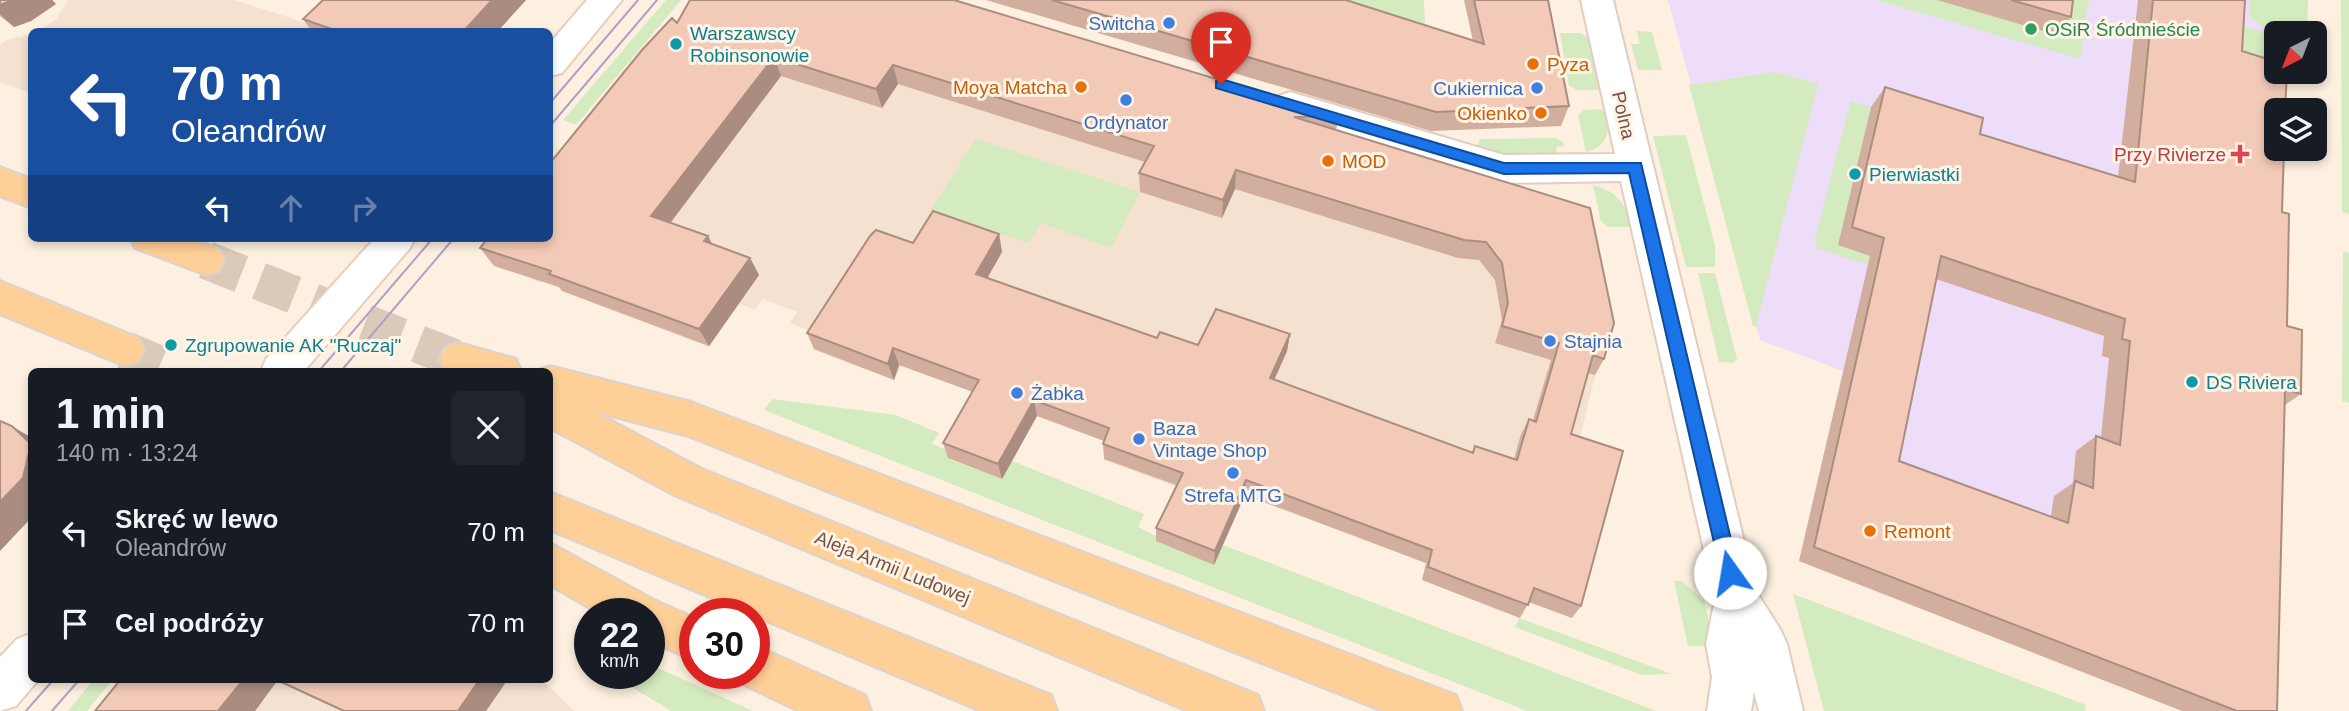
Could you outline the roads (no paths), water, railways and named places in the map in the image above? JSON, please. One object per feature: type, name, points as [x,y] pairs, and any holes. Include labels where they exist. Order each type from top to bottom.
[{"type":"main road","points":[[0,181],[28,192]]},
{"type":"main road","points":[[159,242],[206,260]]},
{"type":"main road","points":[[0,297],[125,350]]},
{"type":"main road","points":[[553,384],[691,419],[1440,711]]},
{"type":"main road","name":"Aleja Armii Ludowej","points":[[553,410],[688,482],[1242,711]]},
{"type":"main road","points":[[553,511],[1035,711]]},
{"type":"main road","points":[[553,565],[612,598]]},
{"type":"main road","points":[[770,674],[849,711]]},
{"type":"street","points":[[553,61],[606,0]]},
{"type":"street","name":"Polna","points":[[1597,0],[1736,599],[1765,644],[1781,711]]},
{"type":"street","points":[[1267,98],[1504,169],[1635,167]]},
{"type":"street","points":[[283,368],[393,242]]},
{"type":"street","name":"Polna","points":[[1729,711],[1734,677],[1728,644],[1736,599]]},
{"type":"street","points":[[0,690],[28,658]]},
{"type":"tunnel","points":[[206,260],[459,360]]},
{"type":"tunnel","points":[[125,350],[167,368]]},
{"type":"tram line","points":[[553,99],[638,0]]},
{"type":"tram line","points":[[553,122],[657,0]]},
{"type":"tram line","points":[[322,368],[430,242]]},
{"type":"tram line","points":[[344,368],[451,242]]},
{"type":"tram line","points":[[26,711],[50,683]]},
{"type":"tram line","points":[[52,711],[76,683]]},
{"type":"place","name":"Switcha","points":[[1169,23]]},
{"type":"place","name":"OSiR Śródmieście","points":[[2031,29]]},
{"type":"place","name":"Warszawscy Robinsonowie","points":[[676,44]]},
{"type":"place","name":"Pyza","points":[[1533,64]]},
{"type":"place","name":"Moya Matcha","points":[[1081,87]]},
{"type":"place","name":"Cukiernica","points":[[1537,88]]},
{"type":"place","name":"Ordynator","points":[[1126,100]]},
{"type":"place","name":"Okienko","points":[[1541,113]]},
{"type":"place","name":"Przy Rivierze","points":[[2240,154]]},
{"type":"place","name":"MOD","points":[[1328,161]]},
{"type":"place","name":"Pierwiastki","points":[[1855,174]]},
{"type":"place","name":"Stajnia","points":[[1550,341]]},
{"type":"place","name":"Zgrupowanie AK \"Ruczaj\"","points":[[171,345]]},
{"type":"place","name":"DS Riviera","points":[[2192,382]]},
{"type":"place","name":"Żabka","points":[[1017,393]]},
{"type":"place","name":"Baza Vintage Shop","points":[[1139,439]]},
{"type":"place","name":"Strefa MTG","points":[[1233,473]]},
{"type":"place","name":"Remont","points":[[1870,531]]}]
